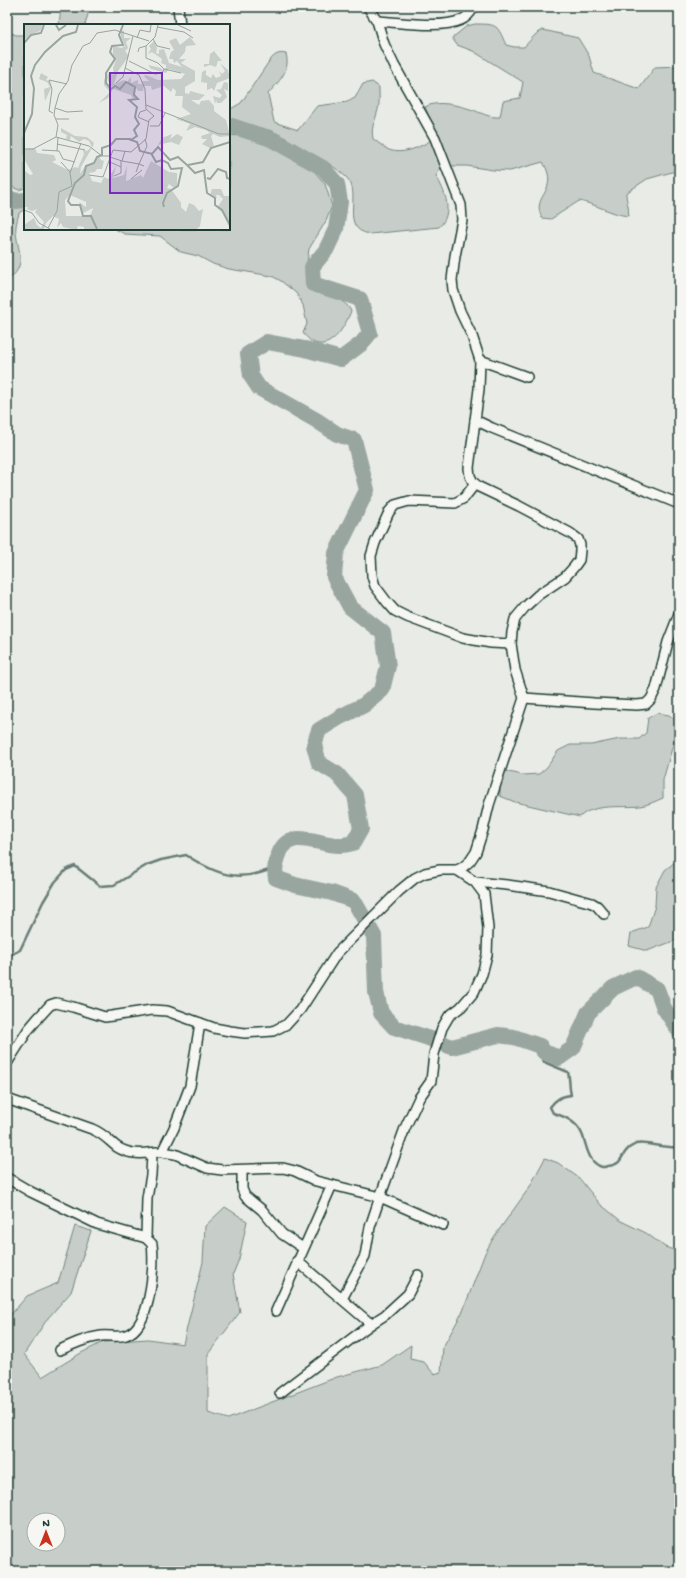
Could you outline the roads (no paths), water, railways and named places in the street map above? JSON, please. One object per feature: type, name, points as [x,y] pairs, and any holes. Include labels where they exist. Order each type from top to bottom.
[{"type":"street","points":[[178,7],[180,24]]},
{"type":"street","points":[[7,1063],[38,1017],[50,1005],[56,1003],[105,1017],[152,1010],[167,1011],[219,1029],[245,1033],[273,1031],[287,1024],[300,1010],[330,963],[346,943],[363,928],[399,890],[420,876],[431,871],[457,870],[470,861],[476,852],[491,799],[524,698],[515,670],[511,644],[515,619],[538,595],[574,568],[578,560],[580,545],[578,539],[570,533],[519,506],[486,491],[475,484],[470,476],[468,468],[479,389],[480,360],[453,290],[452,280],[455,256],[462,220],[461,205],[435,138],[394,65],[384,44],[377,22],[368,7]]},
{"type":"street","points":[[377,22],[447,24],[462,20],[474,7]]},
{"type":"street","points":[[480,360],[527,377]]},
{"type":"street","points":[[475,420],[679,504]]},
{"type":"street","points":[[475,484],[464,498],[455,503],[410,501],[395,505],[389,512],[375,543],[371,556],[372,576],[375,586],[386,602],[395,611],[407,618],[463,638],[492,643],[511,644]]},
{"type":"street","points":[[524,698],[594,703],[646,704],[651,699],[656,689],[668,642],[679,614]]},
{"type":"street","points":[[342,1299],[365,1256],[370,1227],[405,1128],[419,1098],[431,1081],[434,1054],[442,1028],[450,1016],[461,1007],[474,992],[482,974],[487,955],[488,928],[487,908],[484,894],[475,882],[457,870]]},
{"type":"street","points":[[475,882],[549,891],[592,903],[604,914]]},
{"type":"street","points":[[162,1152],[174,1128],[190,1086],[200,1023]]},
{"type":"street","points":[[7,1099],[92,1129],[103,1134],[116,1146],[132,1153],[162,1152],[175,1154],[206,1168],[222,1170],[272,1167],[283,1168],[295,1171],[316,1181],[380,1197],[444,1225]]},
{"type":"street","points":[[146,1238],[147,1198],[151,1175],[152,1153]]},
{"type":"street","points":[[242,1170],[242,1189],[245,1196],[262,1210],[282,1234],[303,1248]]},
{"type":"street","points":[[7,1178],[31,1192],[97,1224],[146,1238],[152,1244],[150,1292],[143,1315],[137,1326],[125,1336],[92,1338],[77,1342],[60,1350]]},
{"type":"street","points":[[276,1311],[332,1185]]},
{"type":"street","points":[[297,1261],[371,1324]]},
{"type":"street","points":[[280,1393],[371,1324],[386,1315],[408,1294],[418,1275]]},
{"type":"waterway","points":[[230,125],[271,139],[323,168],[337,184],[340,202],[336,229],[326,250],[312,267],[313,284],[360,299],[370,333],[361,344],[341,359],[305,349],[267,342],[248,354],[251,376],[259,388],[316,420],[337,434],[354,440],[367,490],[336,553],[334,577],[350,607],[383,633],[388,666],[382,690],[364,705],[319,730],[314,745],[319,763],[337,774],[355,795],[361,829],[353,843],[346,845],[333,845],[307,839],[298,839],[284,845],[276,863],[276,878],[295,885],[332,893],[354,901],[374,936],[376,992],[381,1013],[394,1027],[452,1047],[498,1035],[514,1037],[540,1046],[544,1052],[559,1058],[573,1048],[588,1013],[613,988],[636,977],[657,989],[664,1008],[679,1031]]},
{"type":"waterway","points":[[7,197],[16,201],[24,200]]},
{"type":"waterway","points":[[7,957],[20,950],[43,902],[55,882],[66,870],[75,866],[100,886],[114,885],[147,865],[161,860],[186,855],[208,868],[228,875],[249,875],[261,873],[274,868]]},
{"type":"waterway","points":[[540,1046],[541,1055],[544,1062],[568,1072],[569,1075],[571,1095],[559,1098],[550,1107],[553,1113],[566,1118],[577,1126],[582,1134],[590,1157],[597,1165],[603,1167],[616,1164],[621,1160],[628,1149],[640,1143],[679,1147]]}]
